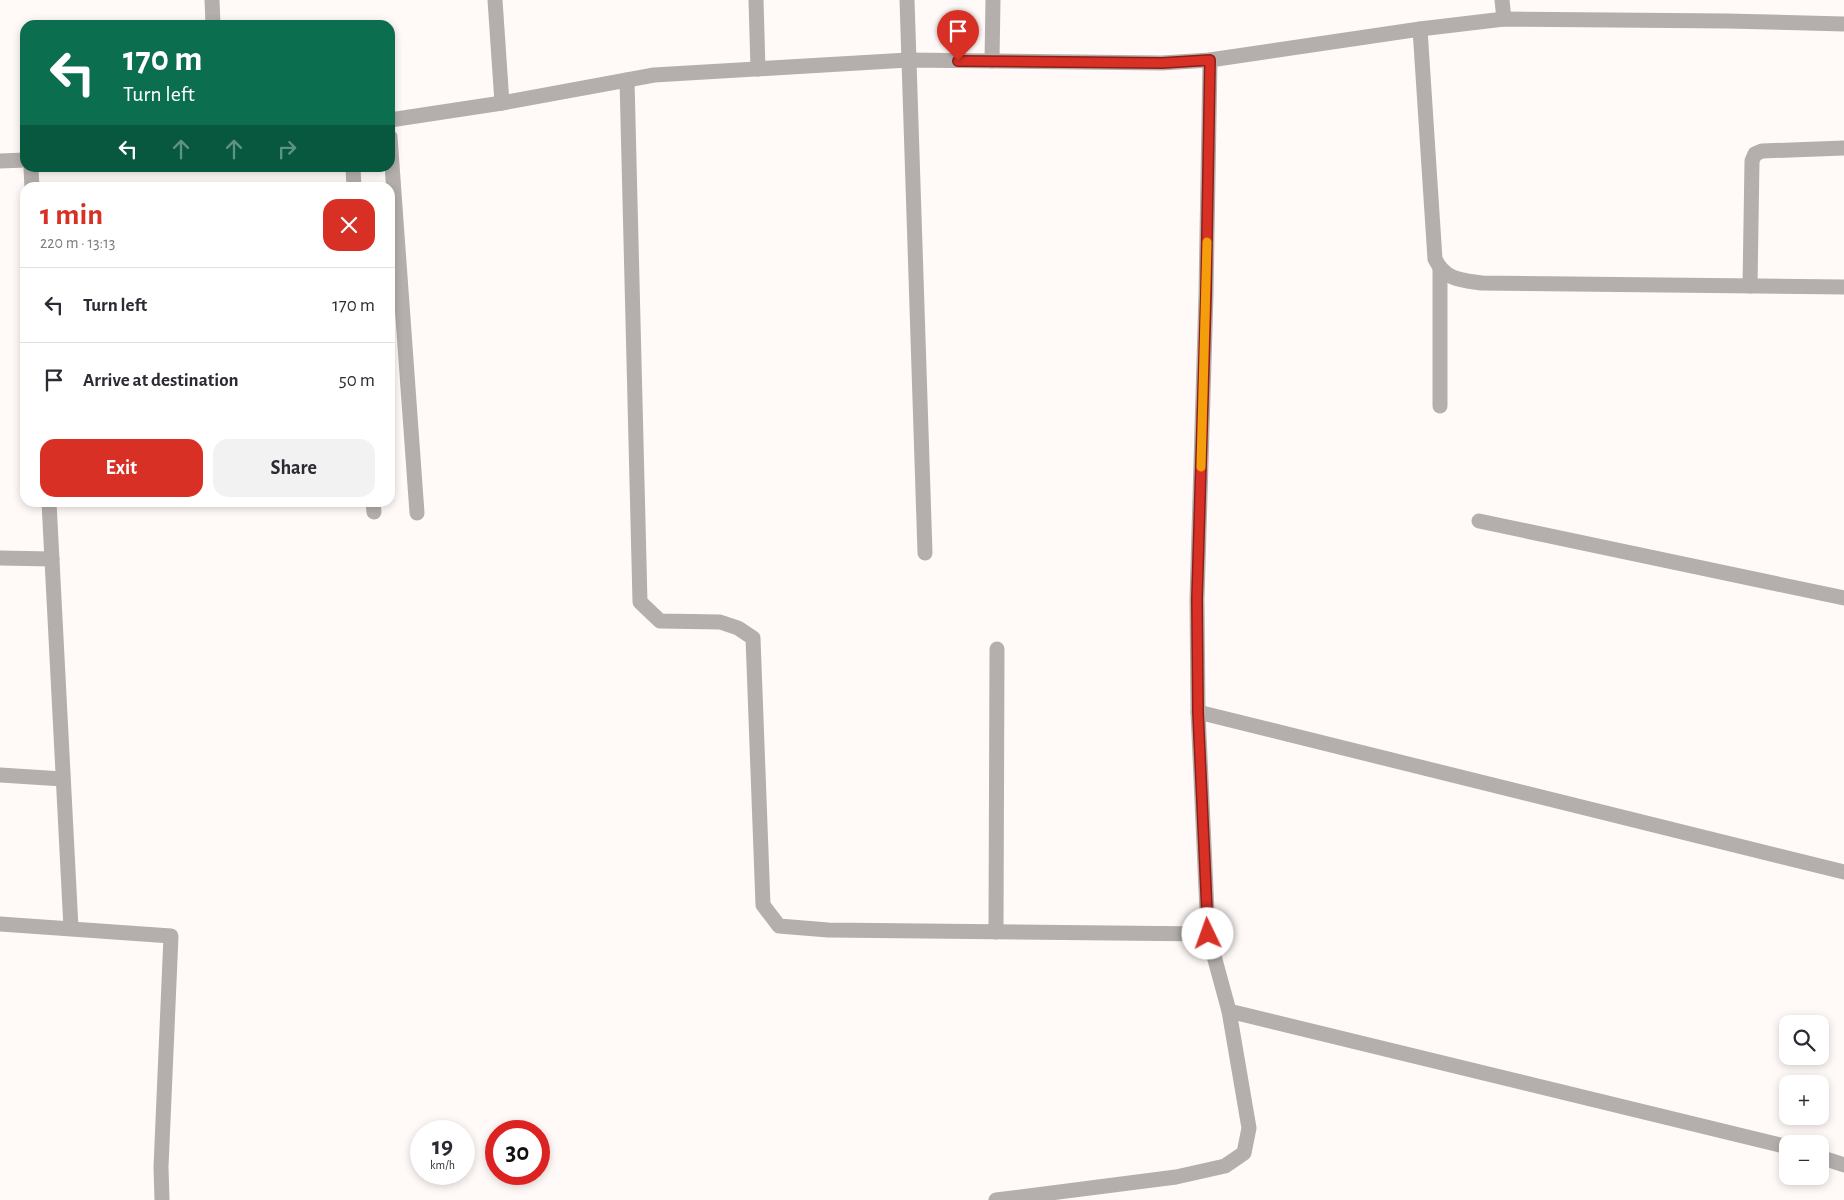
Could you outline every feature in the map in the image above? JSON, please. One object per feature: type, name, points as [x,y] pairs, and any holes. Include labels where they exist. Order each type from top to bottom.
[{"type":"street","points":[[212,0],[213,20]]},
{"type":"street","points":[[495,0],[502,103]]},
{"type":"street","points":[[756,0],[758,69]]},
{"type":"street","points":[[907,0],[926,553]]},
{"type":"street","points":[[992,61],[993,0]]},
{"type":"street","points":[[1502,0],[1504,19]]},
{"type":"street","points":[[395,119],[502,103],[654,75],[908,60],[1162,63],[1210,60],[1420,29],[1504,19],[1844,24]]},
{"type":"street","points":[[1420,29],[1435,259],[1440,269],[1440,406]]},
{"type":"street","points":[[996,1200],[1176,1177],[1225,1166],[1244,1152],[1249,1128],[1230,1012],[1208,934],[1198,712],[1197,599],[1206,294],[1210,60]]},
{"type":"street","points":[[627,80],[640,602],[660,621],[720,622],[738,628],[753,638],[763,905],[779,926],[828,930],[1208,934]]},
{"type":"street","points":[[1750,286],[1752,161],[1755,154],[1762,151],[1844,148]]},
{"type":"street","points":[[0,161],[20,160]]},
{"type":"street","points":[[395,209],[416,513]]},
{"type":"street","points":[[1440,269],[1456,279],[1482,283],[1844,287]]},
{"type":"street","points":[[49,507],[71,928]]},
{"type":"street","points":[[1479,521],[1844,598]]},
{"type":"street","points":[[0,558],[52,559]]},
{"type":"street","points":[[996,932],[997,649]]},
{"type":"street","points":[[1198,712],[1844,872]]},
{"type":"street","points":[[0,775],[63,779]]},
{"type":"street","points":[[0,924],[171,936],[161,1167],[162,1200]]},
{"type":"street","points":[[1230,1012],[1779,1146]]},
{"type":"street","points":[[1829,1160],[1844,1164]]},
{"type":"slow traffic","points":[[1201,467],[1207,242]]},
{"type":"route","points":[[958,61],[1162,63],[1210,60],[1206,294],[1197,599],[1198,712],[1208,934]]}]
